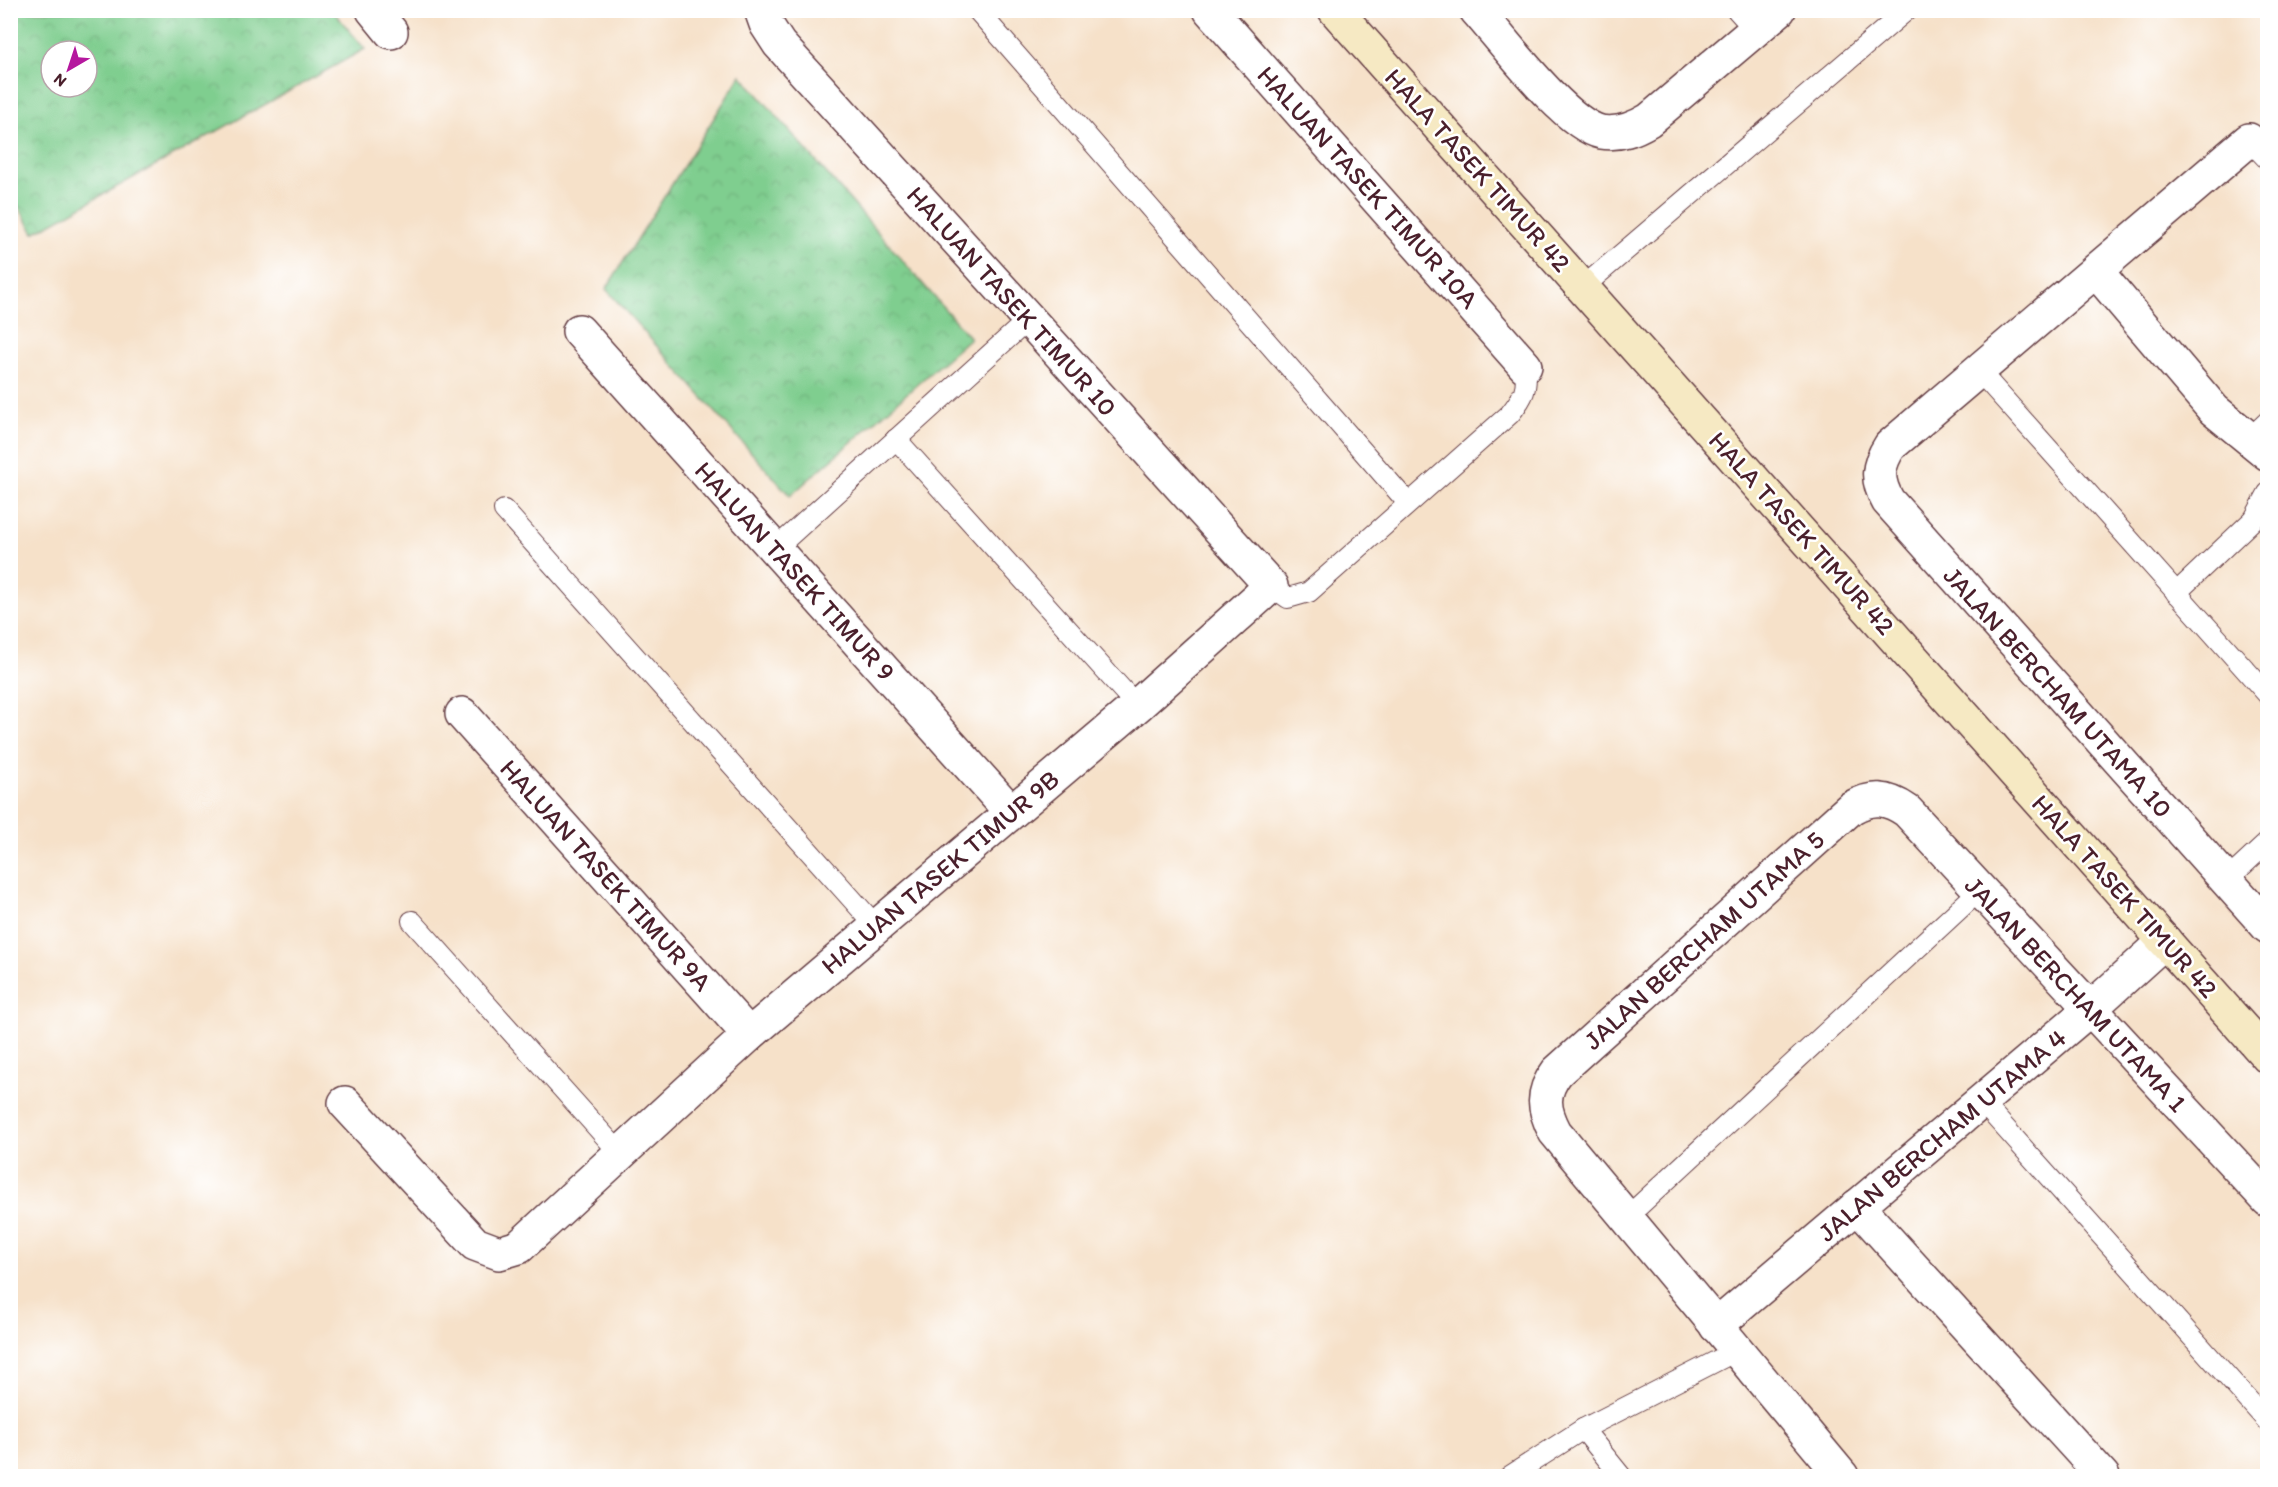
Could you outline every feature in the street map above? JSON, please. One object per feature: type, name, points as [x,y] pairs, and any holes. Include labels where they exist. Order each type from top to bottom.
[{"type":"street","name":"HALUAN TASEK TIMUR 10","points":[[761,10],[766,24],[779,44],[1271,586]]},
{"type":"street","name":"HALUAN TASEK TIMUR 10A","points":[[1210,10],[1512,348],[1525,366]]},
{"type":"street","name":"HALA TASEK TIMUR 42","points":[[1335,10],[2268,1057]]},
{"type":"street","points":[[1476,10],[1570,116],[1585,125],[1609,132],[1635,129],[1649,120],[1757,17]]},
{"type":"street","points":[[1979,371],[2096,271],[2258,150]]},
{"type":"street","points":[[2096,271],[2214,410],[2261,438]]},
{"type":"street","name":"HALUAN TASEK TIMUR 9","points":[[579,331],[1011,812]]},
{"type":"street","name":"JALAN BERCHAM UTAMA 10","points":[[1979,371],[1890,446],[1882,458],[1878,473],[1880,487],[1888,501],[2268,927]]},
{"type":"street","name":"HALUAN TASEK TIMUR 9B","points":[[345,1103],[475,1244],[499,1253],[510,1252],[526,1242],[620,1152],[749,1035],[1137,706],[1271,586]]},
{"type":"street","name":"HALUAN TASEK TIMUR 9A","points":[[462,714],[749,1035]]},
{"type":"street","name":"JALAN BERCHAM UTAMA 1","points":[[1879,798],[1894,801],[1906,811],[2268,1200]]},
{"type":"street","name":"JALAN BERCHAM UTAMA 5","points":[[1626,1218],[1555,1132],[1546,1115],[1544,1099],[1548,1084],[1557,1072],[1851,808],[1865,800],[1879,798]]},
{"type":"street","name":"JALAN BERCHAM UTAMA 4","points":[[1726,1339],[1857,1206],[2090,1009],[2165,941]]},
{"type":"street","points":[[1857,1206],[2103,1476]]},
{"type":"street","points":[[1626,1218],[1842,1476]]},
{"type":"lane","points":[[977,10],[1408,503]]},
{"type":"lane","points":[[1583,287],[1907,10]]},
{"type":"lane","points":[[775,549],[1028,320]]},
{"type":"lane","points":[[1271,586],[1288,598],[1309,592],[1510,414],[1520,402],[1527,385],[1525,366]]},
{"type":"lane","points":[[1979,371],[2268,695]]},
{"type":"lane","points":[[896,439],[1137,706]]},
{"type":"lane","points":[[2176,593],[2254,519],[2268,493]]},
{"type":"lane","points":[[504,510],[876,926]]},
{"type":"lane","points":[[2226,881],[2268,842]]},
{"type":"lane","points":[[1626,1218],[1980,890]]},
{"type":"lane","points":[[412,921],[620,1152]]},
{"type":"lane","points":[[1981,1101],[2268,1422]]},
{"type":"lane","points":[[1510,1476],[1726,1339]]},
{"type":"lane","points":[[1583,1429],[1620,1476]]},
{"type":"green space","points":[[10,11],[333,11],[365,49],[34,233],[11,194]]},
{"type":"green space","points":[[741,75],[970,338],[790,496],[606,289]]}]
